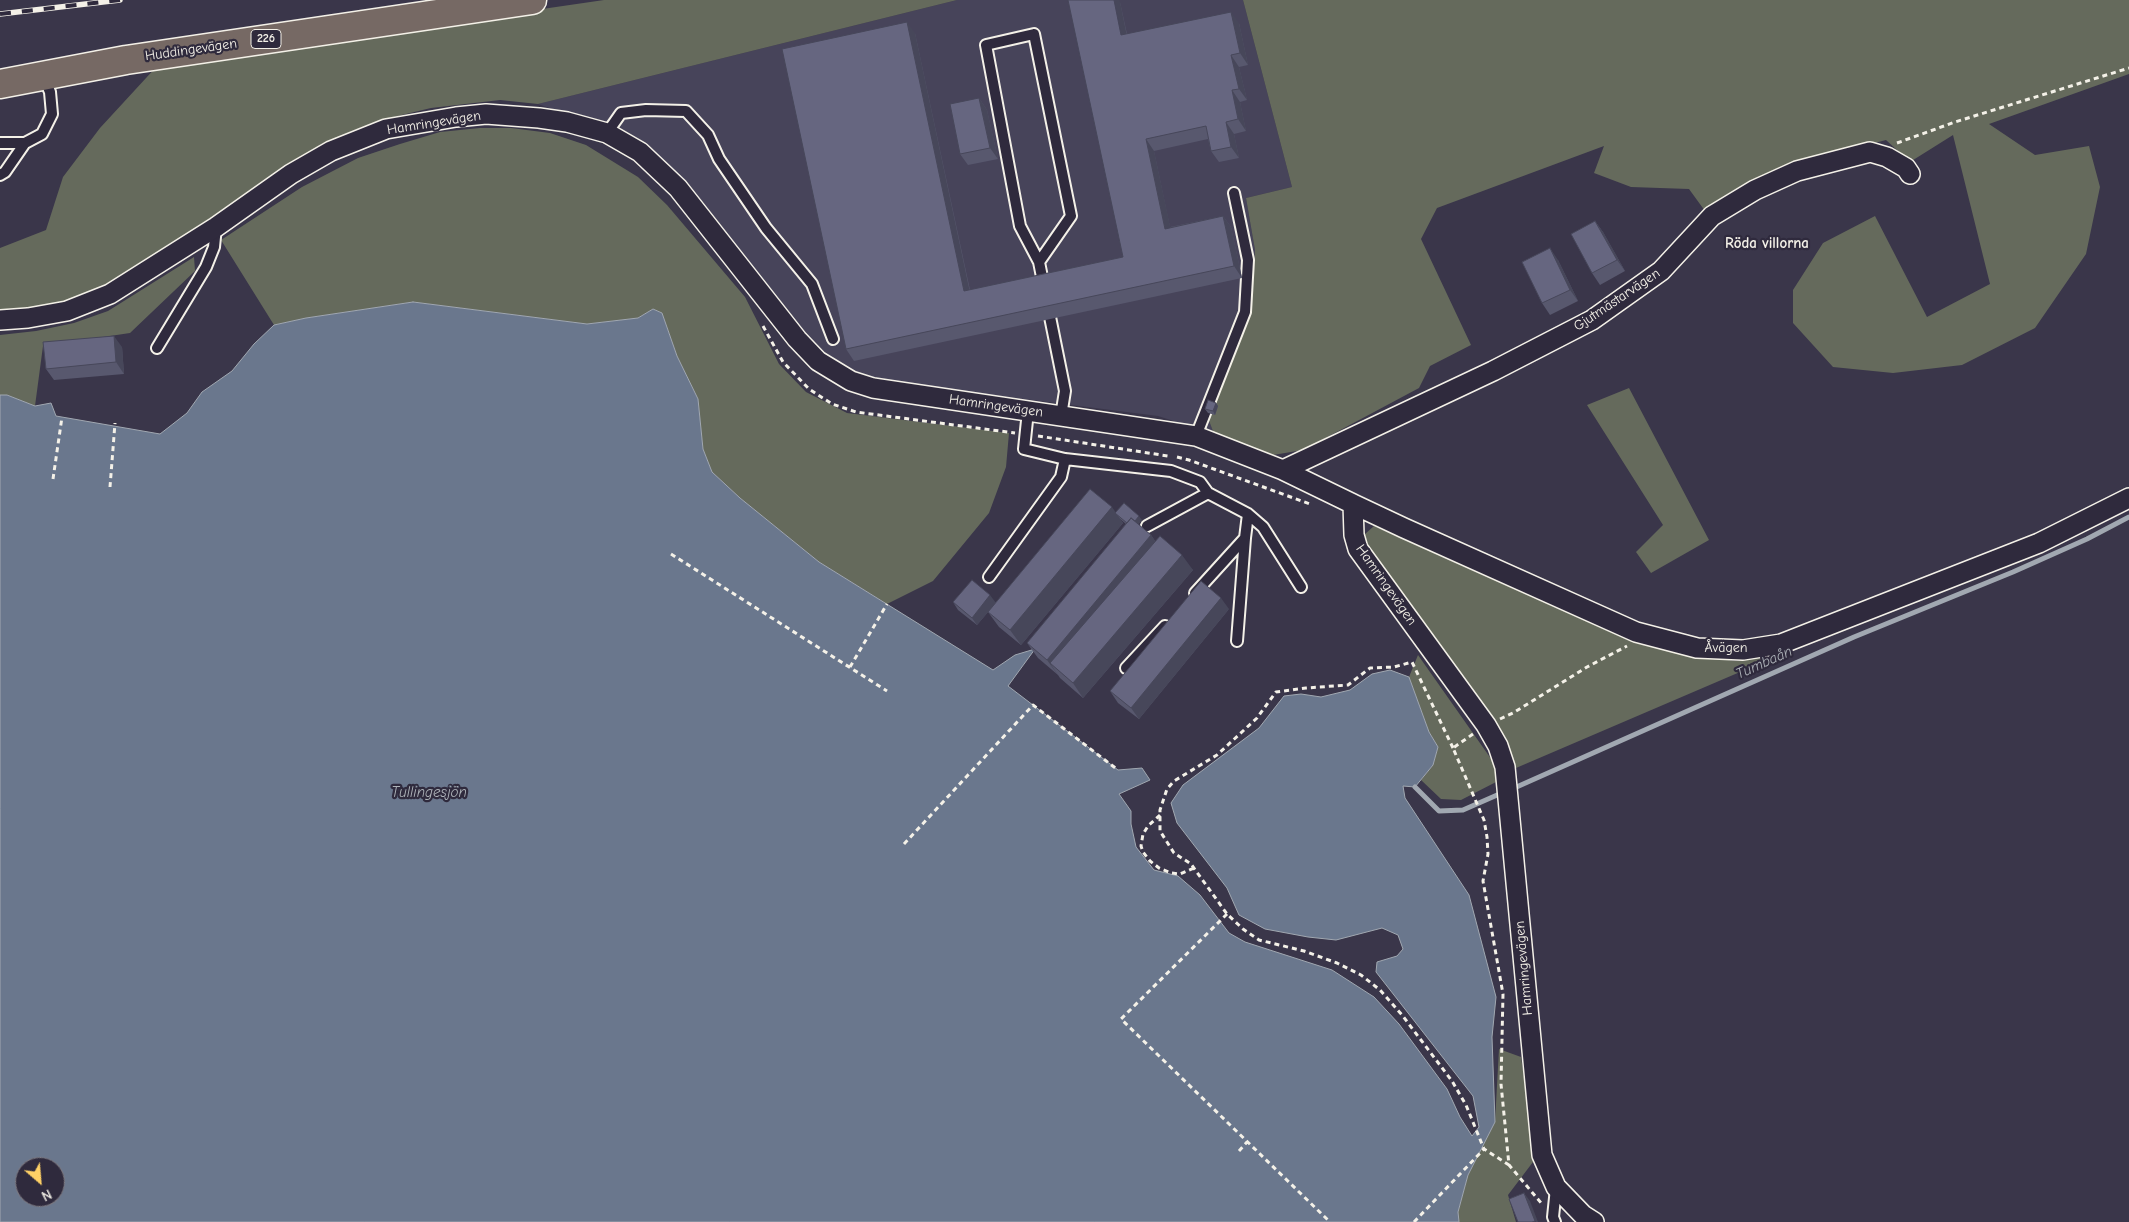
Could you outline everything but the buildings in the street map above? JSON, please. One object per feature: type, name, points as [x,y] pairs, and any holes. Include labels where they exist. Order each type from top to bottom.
[{"type":"main road","name":"Huddingevägen","points":[[0,84],[136,58],[532,0]]},
{"type":"street","name":"Hamringevägen","points":[[0,320],[28,318],[67,311],[110,294],[216,227],[315,160],[331,151],[386,128],[486,114],[514,115],[567,122],[607,133],[640,152],[678,188],[797,339],[818,361],[850,381],[873,388],[1196,436],[1283,470],[1354,504],[1354,536],[1358,549],[1486,725],[1498,746],[1505,767],[1542,1155],[1556,1186],[1584,1215],[1594,1222]]},
{"type":"street","name":"Gjutmästarvägen","points":[[1283,470],[1493,372],[1592,320],[1661,271],[1712,216],[1755,190],[1797,171],[1870,152],[1887,157],[1906,168],[1910,174]]},
{"type":"street","name":"Åvägen","points":[[1354,504],[1636,632],[1697,648],[1743,650],[1781,644],[2039,544],[2129,498]]},
{"type":"lane","points":[[1039,262],[1071,216],[1034,34],[986,45],[1020,226],[1039,262],[1066,391],[1062,416]]},
{"type":"lane","points":[[0,175],[5,172],[25,143],[42,134],[52,114],[50,92],[43,75]]},
{"type":"lane","points":[[607,133],[621,113],[646,110],[686,111],[708,135],[719,159],[766,228],[812,284],[833,339]]},
{"type":"lane","points":[[0,143],[25,143]]},
{"type":"lane","points":[[1196,436],[1245,312],[1248,260],[1234,194]]},
{"type":"lane","points":[[158,348],[206,267],[214,247],[216,227]]},
{"type":"lane","points":[[1028,411],[1024,449],[1065,459],[1171,471],[1200,482],[1208,493],[1248,514],[1263,527],[1301,587]]},
{"type":"lane","points":[[989,577],[1061,477],[1065,459]]},
{"type":"lane","points":[[1147,526],[1208,493]]},
{"type":"lane","points":[[1237,641],[1248,514]]},
{"type":"lane","points":[[1186,603],[1245,538]]},
{"type":"lane","points":[[1126,668],[1172,617]]},
{"type":"lane","points":[[1554,1220],[1556,1186]]},
{"type":"path","points":[[1887,157],[1898,141],[2129,68]]},
{"type":"path","points":[[54,479],[62,417]]},
{"type":"path","points":[[110,487],[115,423]]},
{"type":"path","points":[[670,554],[887,691]]},
{"type":"path","points":[[850,667],[887,604]]},
{"type":"path","points":[[1453,748],[1486,725],[1513,714],[1587,667],[1650,636]]},
{"type":"path","points":[[1509,1165],[1502,1084],[1503,994],[1483,881],[1488,854],[1484,820],[1453,748],[1412,662],[1394,667],[1370,668],[1348,685],[1276,692],[1257,718],[1216,755],[1174,781],[1167,789],[1160,810],[1160,832],[1174,852],[1194,868],[1227,914],[1243,929],[1259,940],[1304,951],[1337,963],[1360,975],[1380,990],[1402,1015],[1452,1081],[1466,1105],[1484,1149],[1509,1165],[1554,1220]]},
{"type":"path","points":[[904,844],[1033,705],[1118,770]]},
{"type":"path","points":[[1160,816],[1148,826],[1143,834],[1141,846],[1143,852],[1150,862],[1171,873],[1180,874],[1194,868]]},
{"type":"path","points":[[1227,914],[1121,1019],[1330,1222]]},
{"type":"path","points":[[1239,1151],[1247,1142]]},
{"type":"path","points":[[1414,1222],[1484,1149]]},
{"type":"shaded area","points":[[957,0],[1243,0],[1292,187],[1246,198],[1255,250],[1251,311],[1208,418],[1214,434],[1158,416],[883,381],[852,372],[823,354],[805,334],[684,179],[635,138],[538,104]]},
{"type":"green space","points":[[604,0],[957,0],[538,104],[500,100],[431,108],[381,120],[352,131],[323,146],[105,287],[73,301],[0,315],[0,248],[46,230],[63,177],[100,128],[158,65]]},
{"type":"green space","points":[[1243,0],[2129,0],[2129,74],[1989,124],[2035,155],[2089,146],[2100,187],[2086,254],[2035,328],[1962,365],[1893,373],[1833,367],[1793,323],[1793,290],[1823,243],[1875,216],[1927,317],[1990,284],[1953,135],[1910,162],[1886,140],[1799,163],[1705,211],[1689,189],[1631,187],[1594,173],[1604,146],[1437,208],[1421,239],[1471,345],[1430,366],[1419,388],[1303,450],[1273,455],[1214,434],[1208,418],[1251,311],[1255,250],[1246,198],[1292,187]]},
{"type":"green space","points":[[480,128],[511,128],[550,133],[586,145],[638,177],[667,205],[745,297],[779,364],[806,392],[847,413],[1009,433],[1006,467],[989,513],[933,581],[887,604],[819,562],[740,498],[712,472],[703,449],[698,399],[677,356],[662,313],[653,309],[638,318],[587,324],[413,302],[306,318],[274,325],[221,240],[302,187],[358,158],[440,132]]},
{"type":"green space","points":[[194,257],[195,271],[130,333],[43,346],[35,406],[7,395],[0,395],[0,335],[36,331],[74,323],[108,311]]},
{"type":"green space","points":[[1629,388],[1709,540],[1651,573],[1636,552],[1663,525],[1587,405]]},
{"type":"green space","points":[[1374,526],[1635,643],[1696,657],[1739,661],[1789,651],[1516,768],[1492,717],[1361,542],[1365,534]]},
{"type":"green space","points":[[1418,655],[1494,763],[1498,781],[1461,800],[1441,799],[1421,780],[1433,765],[1438,747],[1429,732],[1409,677]]},
{"type":"green space","points":[[1499,1049],[1521,1057],[1536,1158],[1508,1195],[1516,1222],[1459,1222],[1458,1212],[1468,1175],[1495,1122]]},
{"type":"water","name":"Tullingesjön","points":[[413,302],[587,324],[638,318],[653,309],[662,313],[677,356],[698,399],[703,449],[712,472],[740,498],[819,562],[993,670],[1015,655],[1035,649],[1008,686],[1118,770],[1142,768],[1150,780],[1119,794],[1131,811],[1131,824],[1136,847],[1154,870],[1178,876],[1200,895],[1229,933],[1245,942],[1332,970],[1374,997],[1399,1024],[1447,1089],[1460,1117],[1472,1136],[1479,1127],[1473,1096],[1376,972],[1377,962],[1397,956],[1403,949],[1398,935],[1382,928],[1336,940],[1308,937],[1265,929],[1239,915],[1227,888],[1177,823],[1171,803],[1183,785],[1259,728],[1284,696],[1301,694],[1321,697],[1350,690],[1372,674],[1390,670],[1409,677],[1429,732],[1438,747],[1433,765],[1415,787],[1403,786],[1405,798],[1469,895],[1496,997],[1492,1037],[1495,1122],[1468,1175],[1458,1212],[1459,1222],[0,1222],[0,395],[7,395],[35,406],[51,403],[56,416],[160,434],[187,413],[202,392],[232,371],[254,344],[274,325],[306,318]]},
{"type":"waterway","name":"Tumbaån","points":[[1512,789],[1854,637],[2013,572],[2087,539],[2129,517]]},
{"type":"waterway","name":"Tumbaån","points":[[1415,787],[1439,811],[1463,810],[1504,792]]},
{"type":"railway","points":[[0,14],[120,0]]},
{"type":"district","name":"Röda villorna","points":[[1767,244]]}]
